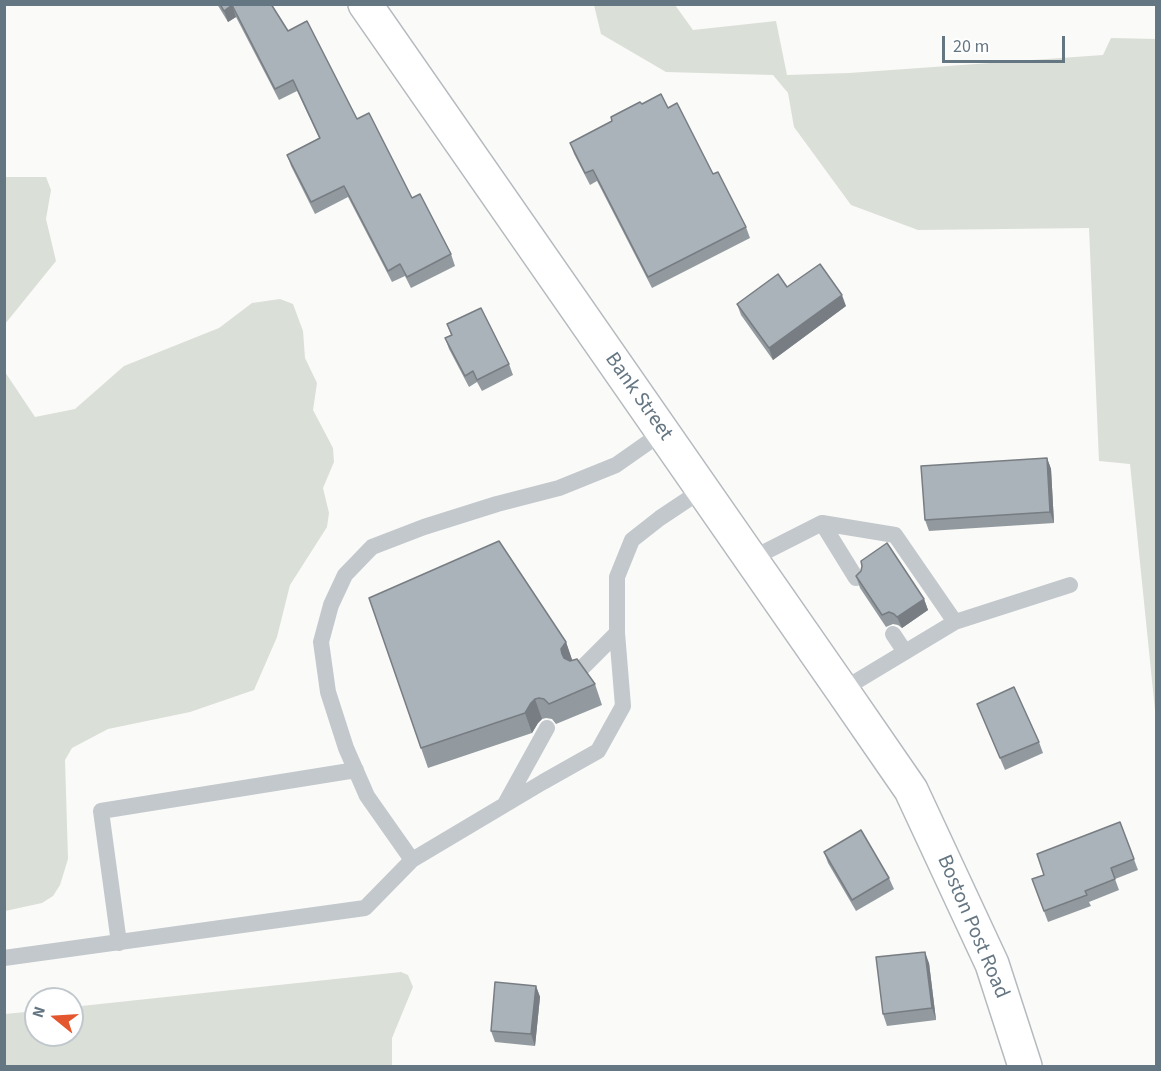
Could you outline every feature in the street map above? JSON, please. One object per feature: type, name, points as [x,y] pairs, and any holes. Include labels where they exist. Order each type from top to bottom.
[{"type":"main road","name":"Bank Street","points":[[365,4],[910,790]]},
{"type":"main road","name":"Boston Post Road","points":[[910,790],[992,964],[1025,1066]]},
{"type":"lane","points":[[412,860],[367,796],[346,748],[328,692],[321,642],[331,605],[345,575],[372,547],[497,504],[559,488],[616,465],[663,432]]},
{"type":"lane","points":[[4,958],[365,908],[412,860],[598,751],[623,706],[616,633],[617,577],[632,540],[702,490]]},
{"type":"lane","points":[[822,523],[856,578]]},
{"type":"lane","points":[[751,559],[822,523],[895,535],[955,622]]},
{"type":"lane","points":[[842,690],[955,622],[1070,585]]},
{"type":"lane","points":[[579,671],[616,633]]},
{"type":"lane","points":[[893,634],[905,652]]},
{"type":"lane","points":[[504,804],[547,728]]},
{"type":"lane","points":[[119,943],[101,811],[356,770]]},
{"type":"shaded area","points":[[594,5],[675,5],[693,30],[776,21],[787,75],[849,73],[1103,55],[1111,38],[1156,39],[1156,720],[1130,464],[1099,461],[1089,228],[918,230],[851,205],[794,127],[788,93],[773,75],[666,72],[601,34]]},
{"type":"shaded area","points":[[5,177],[46,177],[51,190],[46,219],[56,261],[5,324]]},
{"type":"shaded area","points":[[280,299],[293,304],[303,331],[305,358],[317,383],[313,410],[333,448],[334,462],[323,488],[329,513],[327,527],[290,585],[277,637],[254,690],[190,712],[108,729],[72,748],[65,760],[68,859],[60,885],[53,896],[42,903],[5,911],[5,372],[35,417],[75,409],[124,366],[219,328],[252,303]]},
{"type":"shaded area","points":[[401,972],[408,975],[413,987],[392,1038],[392,1066],[5,1066],[5,1014],[24,1012],[24,1047],[84,1047],[84,1006]]},
{"type":"building","points":[[220,4],[271,4],[288,31],[307,21],[357,119],[369,113],[412,198],[420,194],[451,254],[407,277],[400,264],[388,271],[344,186],[311,202],[287,155],[320,138],[293,80],[275,89],[232,5],[224,11]]},
{"type":"building","points":[[661,94],[668,108],[677,103],[713,174],[718,172],[746,227],[648,277],[593,170],[585,173],[570,143],[612,121],[611,117]]},
{"type":"building","points":[[820,264],[842,295],[769,348],[737,304],[778,274],[787,287]]},
{"type":"building","points":[[481,308],[509,364],[477,380],[473,371],[465,376],[445,338],[452,335],[447,324]]},
{"type":"building","points":[[1047,458],[1050,512],[925,520],[921,466]]},
{"type":"building","points":[[499,541],[566,642],[561,649],[564,658],[570,661],[577,659],[595,684],[549,704],[544,699],[535,699],[525,713],[421,748],[369,598]]},
{"type":"building","points":[[887,543],[924,599],[897,617],[889,612],[882,615],[856,576],[861,571],[861,561]]},
{"type":"building","points":[[1014,687],[1039,742],[1000,758],[977,704]]},
{"type":"building","points":[[1120,822],[1134,859],[1111,868],[1115,879],[1085,891],[1087,895],[1044,911],[1032,879],[1044,875],[1037,854]]},
{"type":"building","points":[[861,830],[889,878],[852,900],[824,852]]},
{"type":"building","points":[[925,952],[932,1008],[883,1014],[876,957]]},
{"type":"building","points":[[495,982],[536,986],[531,1034],[491,1031]]}]
